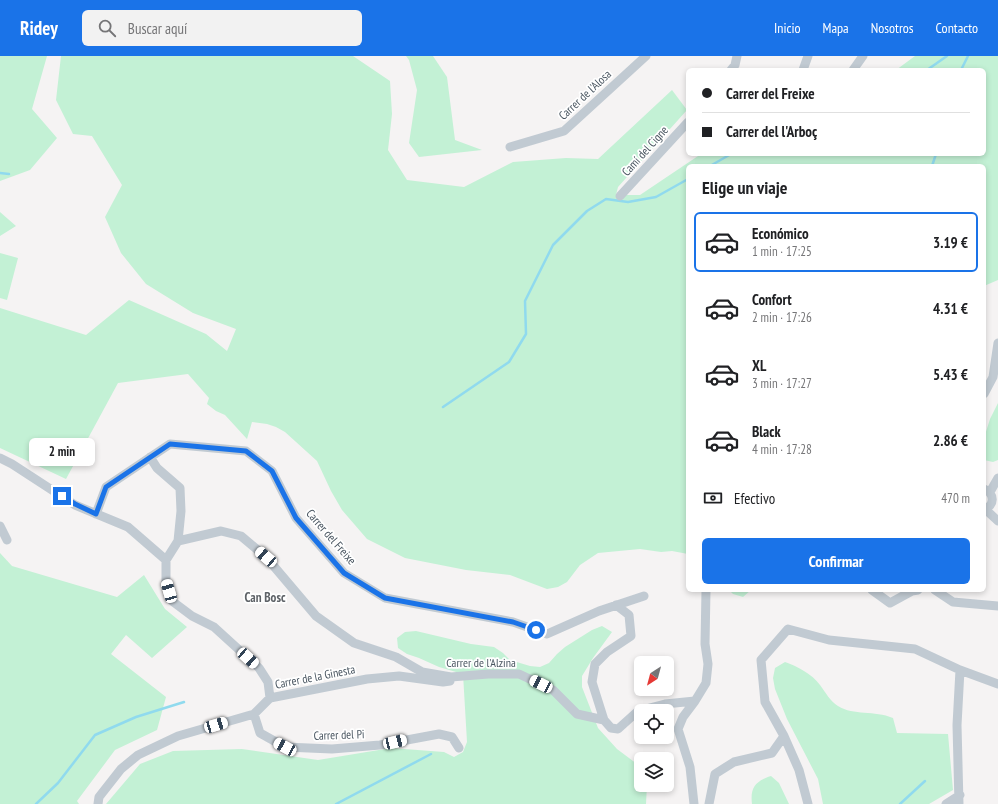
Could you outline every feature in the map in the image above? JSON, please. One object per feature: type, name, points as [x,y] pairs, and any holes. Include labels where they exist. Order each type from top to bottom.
[{"type":"street","name":"Carrer de l'Alosa","points":[[510,147],[564,131],[646,56]]},
{"type":"street","points":[[733,68],[735,65],[737,56]]},
{"type":"street","points":[[804,68],[808,56]]},
{"type":"street","points":[[854,68],[863,56]]},
{"type":"street","name":"Camí del Cigne","points":[[620,196],[686,124]]},
{"type":"street","points":[[986,390],[992,376],[998,343]]},
{"type":"street","name":"Carrer del Freixe","points":[[96,514],[106,487],[170,444],[246,451],[272,471],[296,518],[344,573],[385,598],[513,622],[547,634],[599,611],[644,596]]},
{"type":"street","points":[[150,457],[156,468],[180,488],[181,511],[178,541],[166,560],[166,582],[172,601],[192,616],[214,627],[259,668],[268,682],[270,698]]},
{"type":"street","points":[[0,458],[75,504],[128,527],[166,560]]},
{"type":"street","points":[[986,508],[992,504],[993,498],[987,491],[998,478]]},
{"type":"street","points":[[986,510],[998,521]]},
{"type":"street","points":[[0,526],[7,540]]},
{"type":"street","name":"Carrer de l'Alzina","points":[[178,541],[221,531],[241,536],[266,557],[316,616],[354,643],[396,657],[422,672],[451,677],[488,674],[519,674],[553,690],[577,714],[604,720],[612,728],[618,729],[638,711],[665,704],[696,701]]},
{"type":"street","points":[[694,804],[690,766],[678,729],[683,717],[696,701],[706,683],[708,664],[705,644],[706,592]]},
{"type":"street","points":[[875,592],[890,603],[912,592]]},
{"type":"street","points":[[938,592],[953,602],[998,606]]},
{"type":"street","points":[[604,720],[592,682],[595,664],[607,652],[631,636],[629,615],[616,605]]},
{"type":"street","points":[[808,804],[799,770],[784,736],[765,702],[762,660],[788,629],[829,640],[915,649],[960,670],[998,684]]},
{"type":"street","points":[[946,804],[959,799],[956,725],[960,670]]},
{"type":"street","name":"Carrer de la Ginesta","points":[[98,804],[99,797],[121,769],[138,755],[178,736],[254,714],[270,698],[367,679],[399,676],[443,682],[450,681],[451,677]]},
{"type":"street","name":"Carrer del Pi","points":[[254,714],[260,734],[285,747],[332,749],[380,745],[439,734],[452,737],[459,748]]},
{"type":"street","points":[[709,804],[716,774],[734,762],[772,753],[784,736]]},
{"type":"green space","points":[[0,56],[47,56],[32,109],[57,138],[30,170],[0,181]]},
{"type":"green space","points":[[61,56],[353,56],[390,81],[392,114],[388,150],[407,180],[464,187],[513,162],[566,158],[598,159],[672,90],[686,109],[686,111],[618,187],[616,195],[640,195],[686,164],[686,554],[672,551],[661,552],[640,549],[598,553],[580,565],[567,582],[558,587],[547,589],[510,575],[466,570],[405,558],[367,539],[342,510],[317,461],[285,432],[267,424],[252,422],[247,439],[225,415],[216,411],[207,404],[209,398],[188,374],[118,383],[66,479],[0,448],[0,308],[86,335],[129,300],[206,334],[227,351],[236,329],[193,313],[146,284],[121,253],[105,217],[122,185],[92,136],[73,134],[56,100]]},
{"type":"green space","points":[[406,56],[433,56],[447,77],[455,140],[482,150],[419,157],[409,143],[417,90],[409,60]]},
{"type":"green space","points":[[915,56],[998,56],[998,280],[986,285],[986,164],[686,164],[698,156],[986,156],[986,68],[899,68]]},
{"type":"green space","points":[[0,212],[16,226],[0,236]]},
{"type":"green space","points":[[0,253],[18,258],[7,300],[0,298]]},
{"type":"green space","points":[[998,403],[998,460],[993,462],[986,460],[986,432],[990,419]]},
{"type":"green space","points":[[0,553],[12,566],[117,597],[144,575],[165,609],[187,627],[152,658],[126,635],[111,654],[166,697],[157,730],[115,750],[77,801],[79,804],[0,804]]},
{"type":"green space","points":[[731,592],[749,592],[743,597]]},
{"type":"green space","points":[[602,626],[612,632],[582,676],[582,687],[598,728],[617,749],[634,762],[634,792],[647,792],[646,804],[106,804],[140,764],[173,751],[242,749],[318,760],[391,748],[444,752],[454,757],[463,752],[467,742],[463,674],[439,667],[407,654],[398,648],[397,638],[405,632],[416,631],[471,644],[494,647],[510,660],[530,666],[540,667],[549,663],[565,647],[592,630]]},
{"type":"green space","points":[[785,662],[799,668],[813,677],[830,699],[838,706],[851,711],[879,714],[893,718],[897,733],[948,734],[953,790],[929,804],[823,804],[818,779],[787,719],[775,689],[773,678],[775,668]]},
{"type":"green space","points":[[771,776],[779,783],[789,804],[752,804],[753,789],[757,783]]},
{"type":"waterway","points":[[930,68],[947,56]]},
{"type":"waterway","points":[[962,68],[968,56]]},
{"type":"waterway","points":[[714,164],[728,156]]},
{"type":"waterway","points":[[933,164],[935,156]]},
{"type":"waterway","points":[[0,173],[9,174]]},
{"type":"waterway","points":[[443,407],[509,362],[526,334],[525,301],[553,245],[587,211],[606,199],[628,202],[656,197],[686,180]]},
{"type":"waterway","points":[[36,804],[58,783],[95,735],[136,717],[184,702]]},
{"type":"waterway","points":[[336,804],[431,754]]},
{"type":"waterway","points":[[900,804],[925,781]]},
{"type":"district","name":"Can Bosc","points":[[265,597]]},
{"type":"route","points":[[62,496],[96,514],[106,487],[170,444],[246,451],[272,471],[296,518],[344,573],[385,598],[513,622],[536,630]]}]
